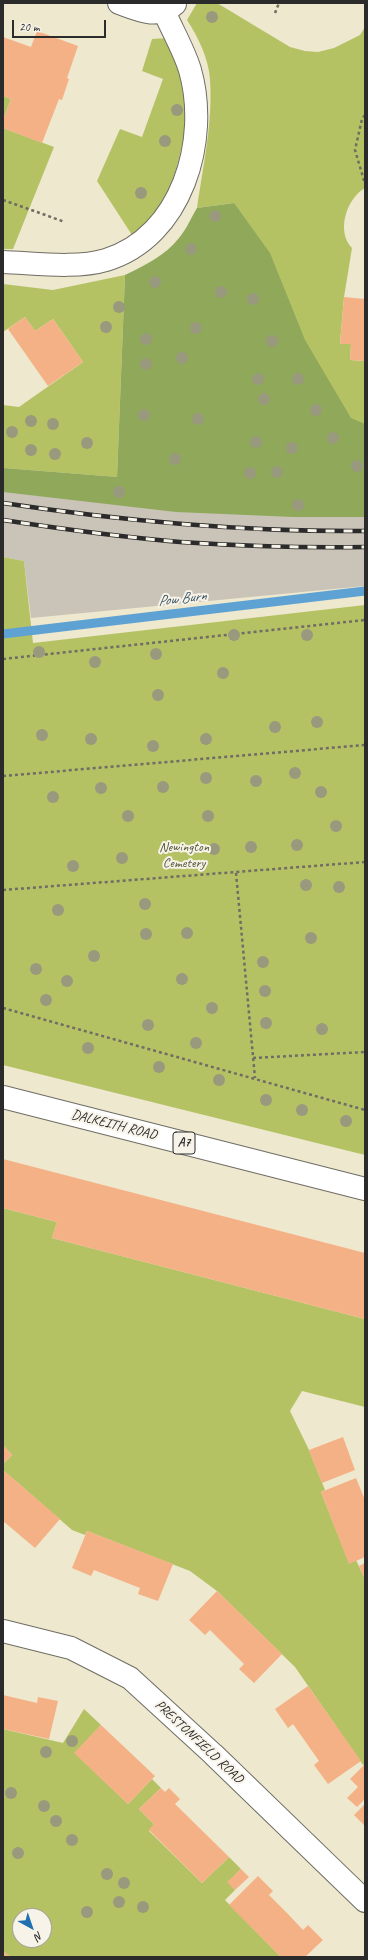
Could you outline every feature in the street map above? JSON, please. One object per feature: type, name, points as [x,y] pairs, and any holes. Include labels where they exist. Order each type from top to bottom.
[{"type":"street","points":[[3,262],[86,263],[106,260],[131,249],[148,236],[175,203],[183,186],[192,156],[195,132],[195,103],[189,69],[170,7],[156,14],[148,13],[119,3]]},
{"type":"street","name":"DALKEITH ROAD","points":[[3,1097],[365,1190]]},
{"type":"street","name":"PRESTONFIELD ROAD","points":[[5,1629],[71,1648],[130,1678],[219,1759],[365,1901]]},
{"type":"path","points":[[275,13],[279,3]]},
{"type":"path","points":[[365,116],[362,119],[355,150],[365,184]]},
{"type":"path","points":[[3,200],[65,222]]},
{"type":"path","points":[[3,659],[365,620]]},
{"type":"path","points":[[3,776],[365,745]]},
{"type":"path","points":[[3,890],[365,862]]},
{"type":"path","points":[[236,873],[255,1078]]},
{"type":"path","points":[[3,1008],[365,1110]]},
{"type":"path","points":[[253,1058],[365,1052]]},
{"type":"shaded area","points":[[3,468],[270,487],[365,489],[365,586],[31,618],[24,561],[3,557]]},
{"type":"green space","points":[[197,3],[217,3],[290,47],[305,51],[318,52],[334,48],[360,35],[365,27],[365,188],[358,193],[353,200],[345,216],[345,233],[347,241],[352,248],[344,297],[340,343],[351,344],[350,360],[365,361],[365,489],[234,203],[197,208],[209,128],[211,96],[208,64],[199,41],[187,20]]},
{"type":"green space","points":[[168,38],[180,68],[186,91],[187,109],[184,137],[177,167],[168,193],[157,211],[132,235],[97,181],[120,129],[142,137],[163,79],[142,71],[152,39]]},
{"type":"green space","points":[[3,96],[11,99],[3,120]]},
{"type":"green space","points":[[3,128],[54,147],[13,249],[3,249]]},
{"type":"green space","points":[[234,203],[270,253],[305,340],[351,418],[365,424],[365,517],[294,517],[176,512],[3,492],[3,468],[117,477],[125,275],[147,264],[168,250],[182,235],[197,208]]},
{"type":"green space","points":[[125,275],[117,477],[3,468],[3,405],[19,407],[83,362],[53,319],[35,331],[25,317],[3,332],[3,284],[53,290]]},
{"type":"green space","name":"Newington Cemetery","points":[[3,557],[24,561],[33,643],[365,605],[365,1155],[3,1065]]},
{"type":"green space","points":[[3,1208],[57,1222],[52,1238],[365,1319],[365,1407],[302,1391],[290,1411],[309,1450],[325,1490],[321,1492],[349,1563],[356,1560],[365,1579],[365,1764],[363,1765],[295,1667],[217,1591],[190,1571],[87,1531],[85,1535],[72,1530],[3,1470],[3,1464],[12,1455],[3,1445]]},
{"type":"green space","points":[[84,1709],[101,1725],[75,1753],[128,1804],[152,1779],[161,1788],[139,1809],[154,1824],[149,1831],[202,1883],[229,1857],[241,1869],[228,1882],[235,1890],[225,1900],[281,1957],[10,1957],[3,1951],[3,1729],[63,1743]]},
{"type":"building","points":[[37,31],[78,46],[67,78],[69,79],[62,100],[59,99],[42,143],[3,128],[3,120],[11,99],[3,96],[3,37],[31,47]]},
{"type":"building","points":[[344,297],[365,299],[365,361],[350,360],[351,344],[340,344]]},
{"type":"building","points":[[25,317],[35,331],[53,319],[83,362],[48,386],[8,329]]},
{"type":"building","points":[[3,1159],[365,1253],[365,1319],[52,1238],[57,1222],[3,1208]]},
{"type":"building","points":[[343,1437],[355,1470],[322,1483],[309,1450]]},
{"type":"building","points":[[3,1445],[12,1455],[3,1464]]},
{"type":"building","points":[[3,1470],[60,1519],[35,1548],[3,1521]]},
{"type":"building","points":[[356,1478],[365,1500],[365,1557],[349,1564],[321,1492]]},
{"type":"building","points":[[87,1531],[173,1564],[158,1601],[138,1594],[140,1588],[94,1570],[91,1576],[72,1568]]},
{"type":"building","points":[[365,1563],[365,1579],[359,1566]]},
{"type":"building","points":[[217,1591],[282,1654],[254,1683],[239,1669],[244,1664],[210,1630],[205,1635],[189,1620]]},
{"type":"building","points":[[308,1686],[361,1761],[328,1784],[314,1765],[319,1761],[293,1724],[288,1728],[275,1709]]},
{"type":"building","points":[[3,1695],[37,1703],[38,1697],[58,1701],[49,1739],[3,1729]]},
{"type":"building","points":[[101,1725],[155,1776],[128,1804],[74,1753]]},
{"type":"building","points":[[365,1764],[365,1799],[357,1807],[347,1798],[358,1787],[350,1779]]},
{"type":"building","points":[[161,1788],[165,1792],[169,1788],[180,1799],[175,1804],[229,1857],[202,1883],[149,1830],[154,1824],[139,1809]]},
{"type":"building","points":[[365,1804],[365,1826],[354,1815]]},
{"type":"building","points":[[241,1869],[249,1877],[235,1890],[227,1882]]},
{"type":"building","points":[[258,1876],[273,1891],[269,1895],[303,1930],[308,1925],[323,1940],[305,1957],[281,1957],[229,1905]]},
{"type":"building","points":[[3,1951],[10,1957],[3,1957]]},
{"type":"waterway","name":"Pow Burn","points":[[3,634],[365,591]]},
{"type":"railway","points":[[3,503],[93,515],[184,524],[274,530],[365,531]]},
{"type":"railway","points":[[3,520],[136,538],[180,542],[226,545],[365,547]]}]
